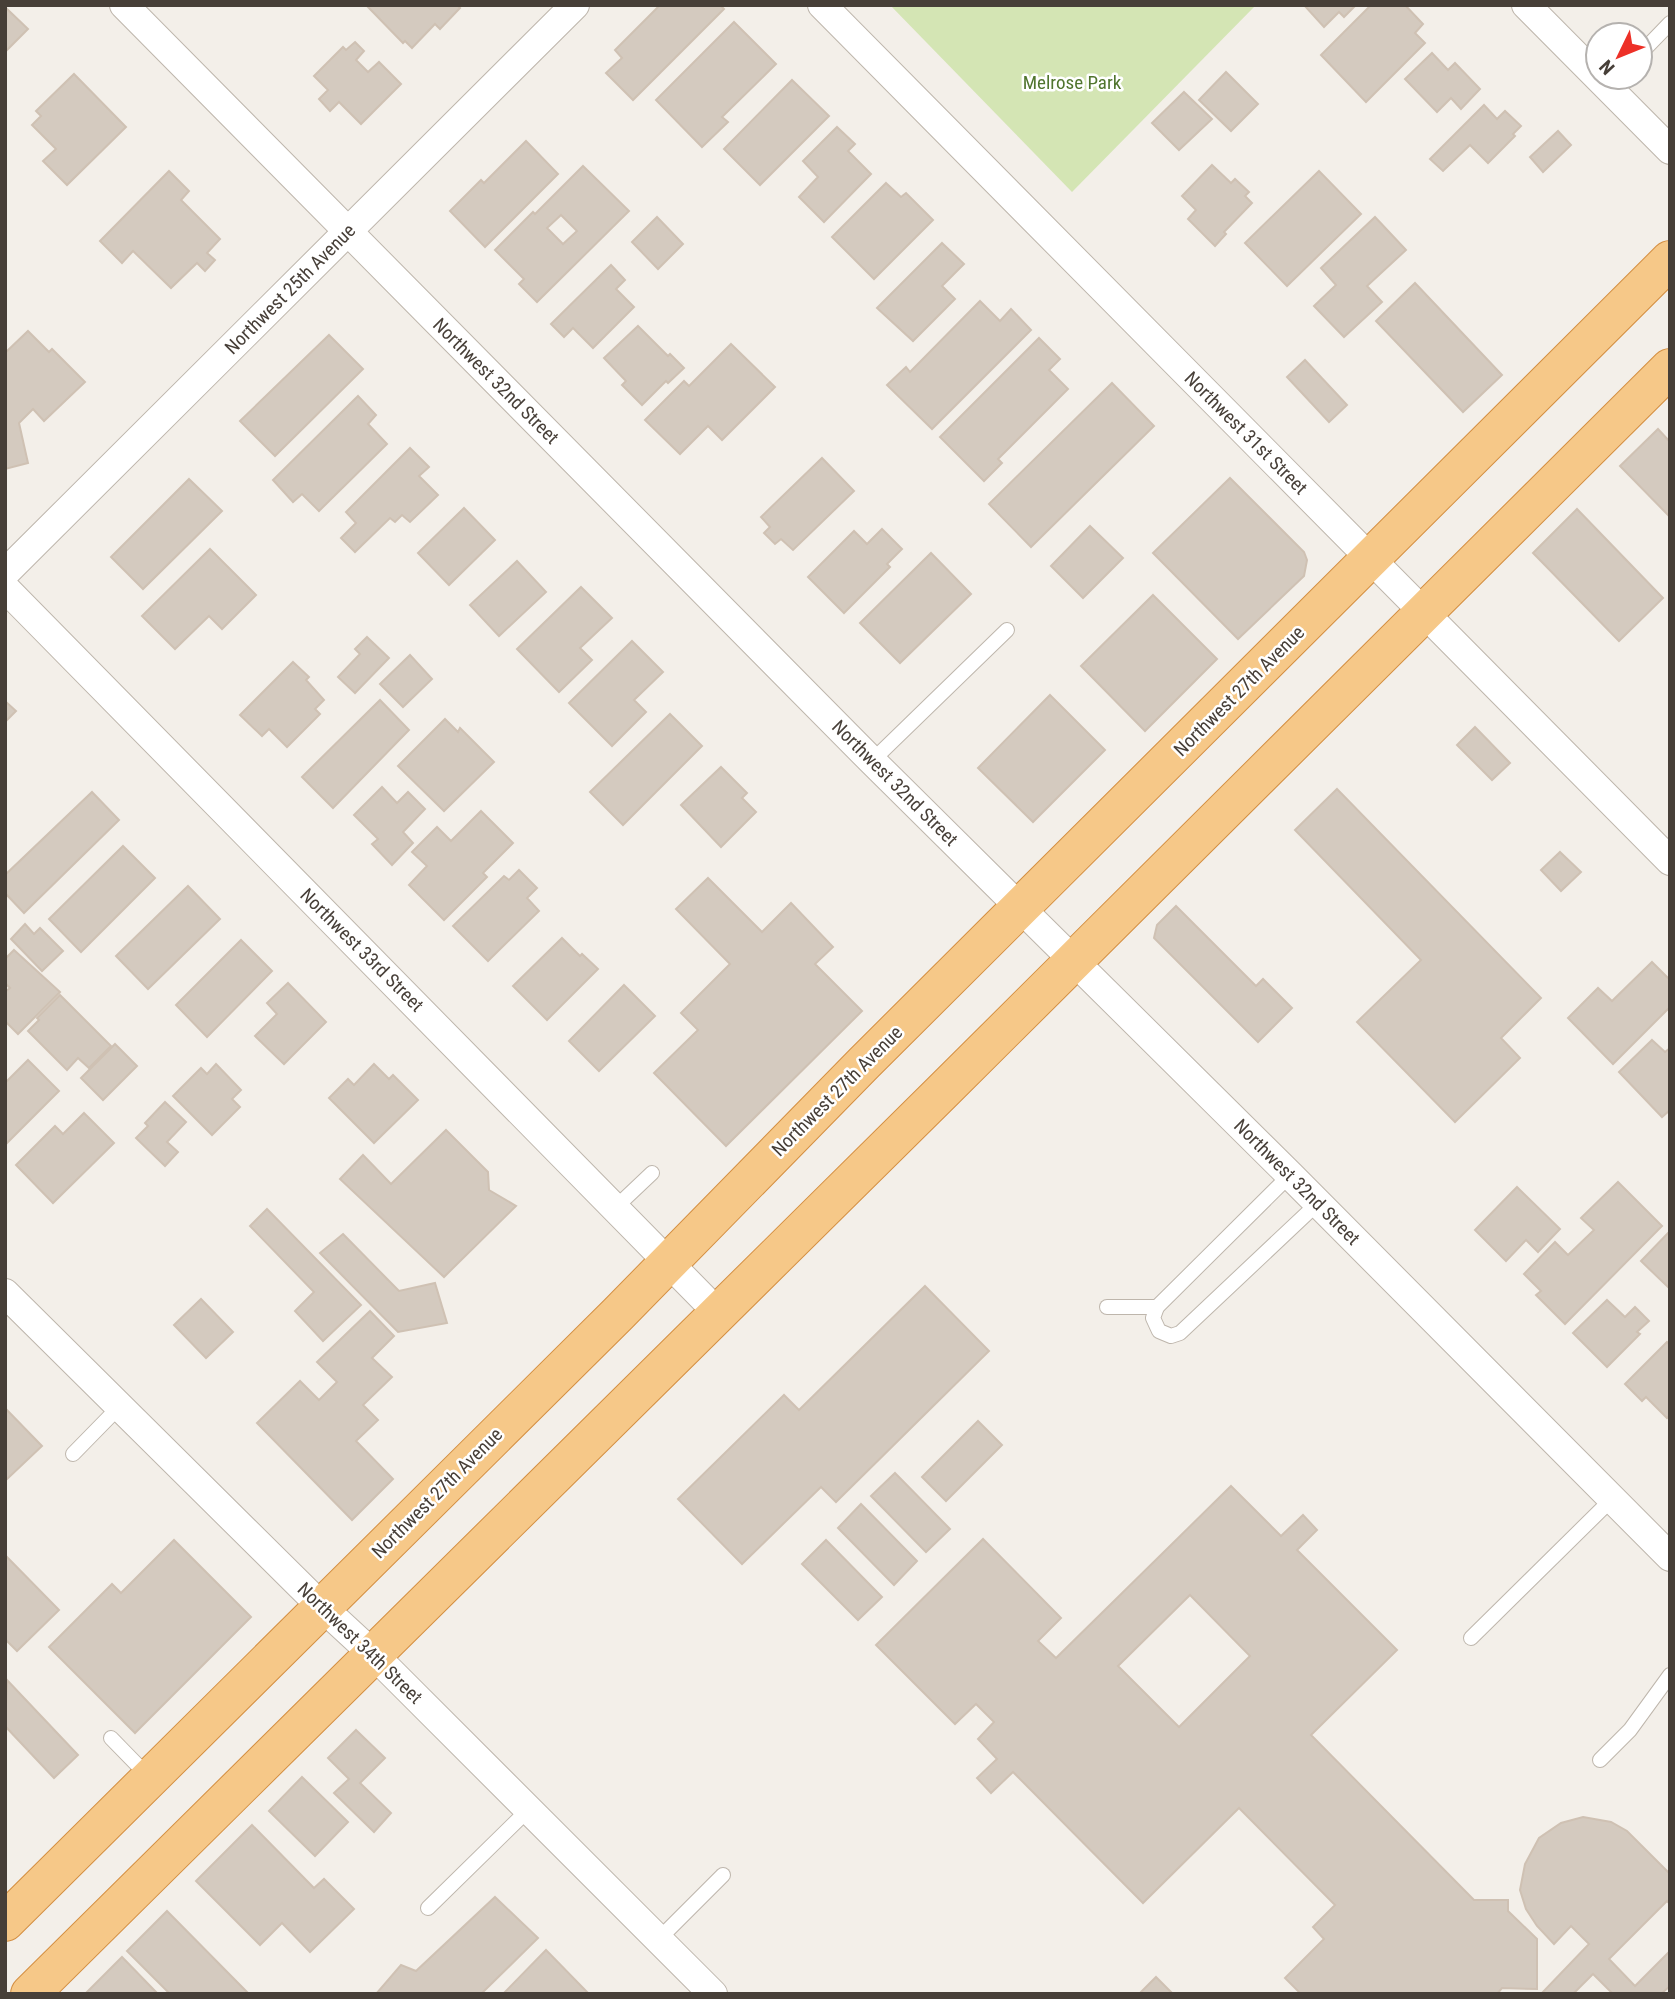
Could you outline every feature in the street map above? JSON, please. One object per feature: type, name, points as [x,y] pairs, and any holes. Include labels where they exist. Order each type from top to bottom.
[{"type":"highway","name":"Northwest 27th Avenue","points":[[8,1924],[150,1778],[1670,260]]},
{"type":"highway","points":[[30,1994],[1670,368]]},
{"type":"highway","points":[[5,1983],[10,1994]]},
{"type":"street","name":"Northwest 32nd Street","points":[[124,5],[873,761],[1670,1557]]},
{"type":"street","name":"Northwest 25th Avenue","points":[[5,573],[575,5]]},
{"type":"street","name":"Northwest 31st Street","points":[[822,5],[1670,860]]},
{"type":"street","points":[[1525,5],[1584,57]]},
{"type":"street","points":[[1621,91],[1670,150]]},
{"type":"street","name":"Northwest 33rd Street","points":[[5,588],[718,1313]]},
{"type":"street","name":"Northwest 34th Street","points":[[5,1293],[118,1408],[374,1655],[713,1994]]},
{"type":"lane","points":[[1654,40],[1670,23]]},
{"type":"lane","points":[[873,761],[1007,630]]},
{"type":"lane","points":[[615,1208],[652,1173]]},
{"type":"lane","points":[[1290,1175],[1157,1307],[1153,1318],[1159,1331],[1171,1336],[1180,1333],[1318,1203]]},
{"type":"lane","points":[[1107,1307],[1157,1307]]},
{"type":"lane","points":[[72,1454],[118,1408]]},
{"type":"lane","points":[[1471,1638],[1612,1499]]},
{"type":"lane","points":[[1600,1760],[1630,1730],[1670,1675]]},
{"type":"lane","points":[[111,1738],[150,1778]]},
{"type":"lane","points":[[428,1908],[529,1809]]},
{"type":"lane","points":[[659,1939],[723,1875]]},
{"type":"green space","name":"Melrose Park","points":[[890,5],[1256,5],[1072,192]]},
{"type":"building","points":[[366,5],[457,5],[460,8],[440,29],[435,24],[412,48],[405,41],[403,43]]},
{"type":"building","points":[[660,5],[720,5],[724,9],[633,100],[606,73],[622,58],[615,50]]},
{"type":"building","points":[[1304,5],[1356,5],[1344,17],[1339,12],[1324,27]]},
{"type":"building","points":[[1371,5],[1405,5],[1423,24],[1415,33],[1425,43],[1366,102],[1321,55]]},
{"type":"building","points":[[5,7],[28,29],[5,52]]},
{"type":"building","points":[[734,22],[776,64],[722,117],[728,122],[702,147],[656,100]]},
{"type":"building","points":[[355,42],[364,51],[356,60],[368,72],[379,62],[401,84],[361,124],[339,102],[330,111],[319,99],[328,90],[314,76],[343,47],[346,50]]},
{"type":"building","points":[[1432,53],[1448,70],[1455,63],[1480,89],[1461,109],[1451,98],[1437,112],[1405,79]]},
{"type":"building","points":[[1226,72],[1258,104],[1231,131],[1199,100]]},
{"type":"building","points":[[74,74],[126,127],[67,185],[43,161],[56,149],[32,125],[41,116],[36,111]]},
{"type":"building","points":[[792,80],[829,116],[760,185],[724,149]]},
{"type":"building","points":[[1184,92],[1212,119],[1179,150],[1152,123]]},
{"type":"building","points":[[1484,105],[1497,119],[1505,111],[1521,126],[1513,134],[1515,136],[1488,163],[1470,145],[1443,171],[1430,159]]},
{"type":"building","points":[[837,127],[855,144],[848,151],[871,174],[824,222],[799,197],[818,177],[803,161]]},
{"type":"building","points":[[1558,131],[1571,145],[1543,172],[1530,157]]},
{"type":"building","points":[[526,141],[558,174],[485,247],[450,211],[481,180],[484,183]]},
{"type":"building","points":[[1212,165],[1231,183],[1235,179],[1249,192],[1245,196],[1252,203],[1224,232],[1226,234],[1215,246],[1188,219],[1196,210],[1182,196]]},
{"type":"building","points":[[583,166],[629,211],[537,302],[519,284],[524,279],[495,250],[533,212],[535,214]],"holes":[[[561,215],[577,231],[563,244],[547,228]]]},
{"type":"building","points":[[169,171],[189,191],[181,200],[220,239],[207,253],[215,260],[205,271],[197,263],[171,288],[133,251],[122,263],[100,241]]},
{"type":"building","points":[[1319,171],[1361,214],[1287,286],[1245,243]]},
{"type":"building","points":[[886,183],[901,197],[906,193],[933,220],[874,279],[832,237]]},
{"type":"building","points":[[657,217],[683,244],[658,269],[632,242]]},
{"type":"building","points":[[1375,217],[1406,250],[1367,286],[1382,302],[1344,337],[1314,306],[1336,285],[1321,268]]},
{"type":"building","points":[[942,243],[964,264],[942,286],[955,299],[913,341],[877,308]]},
{"type":"building","points":[[611,265],[625,280],[616,289],[634,307],[593,348],[573,328],[564,337],[551,324]]},
{"type":"building","points":[[1415,283],[1502,375],[1463,412],[1376,321]]},
{"type":"building","points":[[980,301],[1000,321],[1011,309],[1031,330],[932,429],[887,385],[906,367],[910,372]]},
{"type":"building","points":[[638,326],[684,368],[668,383],[666,381],[642,405],[622,385],[626,381],[604,358]]},
{"type":"building","points":[[28,331],[49,352],[52,349],[85,382],[44,421],[33,409],[19,423],[28,463],[5,469],[5,353]]},
{"type":"building","points":[[329,335],[363,369],[275,456],[240,421]]},
{"type":"building","points":[[1039,338],[1060,359],[1049,370],[1068,389],[998,459],[1002,463],[984,481],[940,437]]},
{"type":"building","points":[[731,344],[775,387],[722,440],[708,426],[680,454],[645,420],[684,381],[689,386]]},
{"type":"building","points":[[1305,360],[1347,405],[1329,422],[1287,377]]},
{"type":"building","points":[[1112,383],[1154,426],[1031,547],[989,504]]},
{"type":"building","points":[[358,396],[376,415],[368,424],[387,444],[319,511],[302,494],[293,502],[273,480]]},
{"type":"building","points":[[1658,429],[1670,442],[1669,516],[1620,466]]},
{"type":"building","points":[[410,448],[429,467],[419,476],[438,495],[410,522],[402,515],[395,522],[390,518],[355,552],[341,538],[356,523],[346,512]]},
{"type":"building","points":[[822,458],[854,491],[793,550],[781,539],[775,544],[764,533],[770,527],[761,517]]},
{"type":"building","points":[[1230,478],[1304,552],[1307,560],[1304,576],[1238,639],[1153,553]]},
{"type":"building","points":[[189,479],[222,511],[143,589],[111,557]]},
{"type":"building","points":[[464,508],[495,540],[449,585],[418,553]]},
{"type":"building","points":[[1577,509],[1663,598],[1619,641],[1533,553]]},
{"type":"building","points":[[1090,526],[1123,558],[1083,598],[1051,566]]},
{"type":"building","points":[[882,529],[902,549],[887,564],[890,567],[844,613],[808,577],[854,531],[867,544]]},
{"type":"building","points":[[210,549],[256,595],[222,629],[209,616],[175,649],[142,616]]},
{"type":"building","points":[[931,553],[971,594],[900,663],[860,623]]},
{"type":"building","points":[[517,561],[546,592],[499,636],[470,605]]},
{"type":"building","points":[[581,587],[612,618],[580,648],[592,660],[559,692],[517,649]]},
{"type":"building","points":[[1153,595],[1217,659],[1145,731],[1081,666]]},
{"type":"building","points":[[367,637],[389,658],[355,693],[338,677],[360,654],[355,649]]},
{"type":"building","points":[[632,641],[663,672],[634,700],[646,712],[612,746],[569,703]]},
{"type":"building","points":[[410,655],[432,679],[403,707],[380,684]]},
{"type":"building","points":[[293,662],[309,677],[306,680],[324,700],[315,709],[320,714],[287,747],[269,729],[262,736],[240,715]]},
{"type":"building","points":[[1050,695],[1105,750],[1033,822],[978,768]]},
{"type":"building","points":[[380,700],[409,730],[333,808],[302,777]]},
{"type":"building","points":[[5,701],[16,711],[6,721],[5,720]]},
{"type":"building","points":[[670,714],[702,746],[623,825],[590,792]]},
{"type":"building","points":[[445,719],[458,732],[460,728],[494,762],[444,811],[398,766]]},
{"type":"building","points":[[1475,727],[1510,763],[1492,780],[1457,745]]},
{"type":"building","points":[[721,767],[747,793],[742,798],[756,812],[721,847],[681,805]]},
{"type":"building","points":[[382,787],[397,803],[408,792],[425,809],[403,832],[413,843],[392,865],[372,844],[378,839],[354,815]]},
{"type":"building","points":[[1337,789],[1541,998],[1501,1038],[1520,1058],[1455,1122],[1357,1022],[1421,960],[1295,830]]},
{"type":"building","points":[[92,792],[119,820],[24,913],[5,893],[5,875]]},
{"type":"building","points":[[481,811],[513,843],[483,873],[487,877],[444,920],[409,885],[427,866],[412,852],[437,827],[451,841]]},
{"type":"building","points":[[123,846],[155,878],[81,952],[49,919]]},
{"type":"building","points":[[1560,852],[1581,872],[1561,891],[1541,870]]},
{"type":"building","points":[[519,870],[537,888],[527,898],[539,911],[488,961],[453,926],[504,876],[509,880]]},
{"type":"building","points":[[708,878],[762,932],[791,903],[833,947],[815,964],[862,1011],[726,1146],[654,1073],[698,1030],[681,1013],[730,964],[676,909]]},
{"type":"building","points":[[188,886],[220,919],[148,989],[116,956]]},
{"type":"building","points":[[1176,906],[1256,986],[1263,979],[1292,1008],[1258,1042],[1154,938],[1157,925]]},
{"type":"building","points":[[25,924],[34,934],[40,928],[63,951],[42,971],[11,939]]},
{"type":"building","points":[[562,938],[598,969],[547,1020],[513,986]]},
{"type":"building","points":[[241,940],[272,971],[207,1037],[176,1005]]},
{"type":"building","points":[[14,950],[60,992],[18,1034],[5,1021],[5,992],[10,988],[5,983],[5,959]]},
{"type":"building","points":[[1652,962],[1670,980],[1670,1007],[1613,1064],[1568,1018],[1598,988],[1612,1001]]},
{"type":"building","points":[[288,983],[326,1022],[284,1064],[255,1036],[277,1014],[267,1003]]},
{"type":"building","points":[[624,985],[655,1016],[599,1071],[569,1041]]},
{"type":"building","points":[[60,995],[111,1046],[89,1068],[78,1058],[67,1070],[28,1031]]},
{"type":"building","points":[[1652,1040],[1665,1052],[1670,1048],[1670,1110],[1662,1117],[1619,1072]]},
{"type":"building","points":[[115,1044],[137,1066],[103,1100],[81,1078]]},
{"type":"building","points":[[28,1060],[59,1091],[5,1145],[5,1083]]},
{"type":"building","points":[[216,1064],[241,1090],[232,1099],[240,1107],[212,1135],[173,1096],[201,1068],[207,1074]]},
{"type":"building","points":[[374,1064],[389,1079],[393,1075],[418,1100],[374,1143],[329,1098],[348,1079],[354,1085]]},
{"type":"building","points":[[165,1102],[186,1122],[167,1142],[178,1152],[165,1166],[136,1138],[148,1126],[145,1123]]},
{"type":"building","points":[[84,1113],[114,1143],[53,1203],[16,1165],[55,1126],[63,1134]]},
{"type":"building","points":[[446,1130],[488,1172],[489,1190],[516,1206],[444,1277],[340,1179],[363,1155],[391,1184]]},
{"type":"building","points":[[1618,1182],[1662,1226],[1565,1324],[1536,1295],[1541,1291],[1524,1274],[1555,1242],[1568,1255],[1594,1230],[1581,1218]]},
{"type":"building","points":[[1517,1187],[1560,1229],[1538,1252],[1526,1240],[1506,1261],[1475,1230]]},
{"type":"building","points":[[267,1209],[361,1305],[323,1341],[295,1311],[314,1292],[250,1226]]},
{"type":"building","points":[[1670,1231],[1670,1289],[1641,1261]]},
{"type":"building","points":[[343,1234],[399,1291],[435,1283],[447,1323],[398,1332],[320,1253]]},
{"type":"building","points":[[925,1286],[989,1351],[836,1502],[821,1487],[742,1564],[678,1499],[784,1395],[799,1410]]},
{"type":"building","points":[[201,1299],[233,1332],[206,1358],[174,1325]]},
{"type":"building","points":[[1607,1300],[1625,1317],[1635,1307],[1649,1321],[1637,1332],[1640,1334],[1607,1367],[1573,1333]]},
{"type":"building","points":[[370,1311],[394,1336],[372,1358],[392,1377],[363,1405],[378,1420],[356,1441],[393,1479],[352,1520],[257,1423],[300,1381],[319,1400],[337,1382],[317,1362]]},
{"type":"building","points":[[1667,1342],[1670,1345],[1670,1415],[1667,1418],[1646,1397],[1642,1401],[1625,1384]]},
{"type":"building","points":[[5,1408],[42,1446],[5,1481]]},
{"type":"building","points":[[978,1421],[1002,1445],[946,1501],[922,1477]]},
{"type":"building","points":[[895,1473],[950,1529],[926,1552],[871,1496]]},
{"type":"building","points":[[1231,1486],[1281,1536],[1303,1515],[1317,1530],[1297,1550],[1397,1650],[1311,1735],[1474,1900],[1508,1900],[1508,1911],[1537,1939],[1537,1989],[1502,1988],[1497,1994],[1301,1994],[1285,1978],[1324,1939],[1313,1927],[1335,1905],[1239,1808],[1143,1903],[1013,1772],[991,1793],[977,1778],[997,1759],[978,1739],[994,1722],[976,1704],[955,1724],[876,1645],[983,1539],[1061,1618],[1038,1641],[1056,1658]],"holes":[[[1190,1595],[1250,1656],[1179,1727],[1118,1666]]]},
{"type":"building","points":[[861,1504],[917,1561],[894,1585],[838,1528]]},
{"type":"building","points":[[174,1540],[251,1617],[135,1733],[49,1647],[112,1584],[121,1593]]},
{"type":"building","points":[[826,1540],[882,1597],[858,1620],[802,1564]]},
{"type":"building","points":[[5,1555],[59,1610],[17,1651],[5,1639]]},
{"type":"building","points":[[7,1680],[78,1755],[54,1778],[5,1726]]},
{"type":"building","points":[[356,1730],[385,1758],[360,1783],[391,1813],[374,1832],[334,1793],[349,1779],[328,1758]]},
{"type":"building","points":[[302,1777],[348,1822],[315,1856],[269,1811]]},
{"type":"building","points":[[1583,1817],[1611,1822],[1627,1831],[1670,1874],[1670,1904],[1667,1901],[1609,1959],[1635,1986],[1670,1951],[1670,1986],[1661,1994],[1613,1994],[1593,1974],[1573,1994],[1541,1994],[1589,1944],[1571,1926],[1554,1944],[1537,1926],[1526,1909],[1520,1890],[1525,1864],[1539,1838],[1561,1823]]},
{"type":"building","points":[[252,1825],[314,1888],[324,1879],[354,1909],[310,1952],[282,1923],[260,1945],[196,1881]]},
{"type":"building","points":[[495,1897],[538,1938],[481,1994],[376,1994],[401,1965],[416,1971]]},
{"type":"building","points":[[167,1911],[249,1994],[170,1994],[127,1951]]},
{"type":"building","points":[[546,1950],[589,1994],[503,1994]]},
{"type":"building","points":[[122,1957],[158,1994],[85,1994]]},
{"type":"building","points":[[1156,1977],[1173,1994],[1139,1994]]}]
